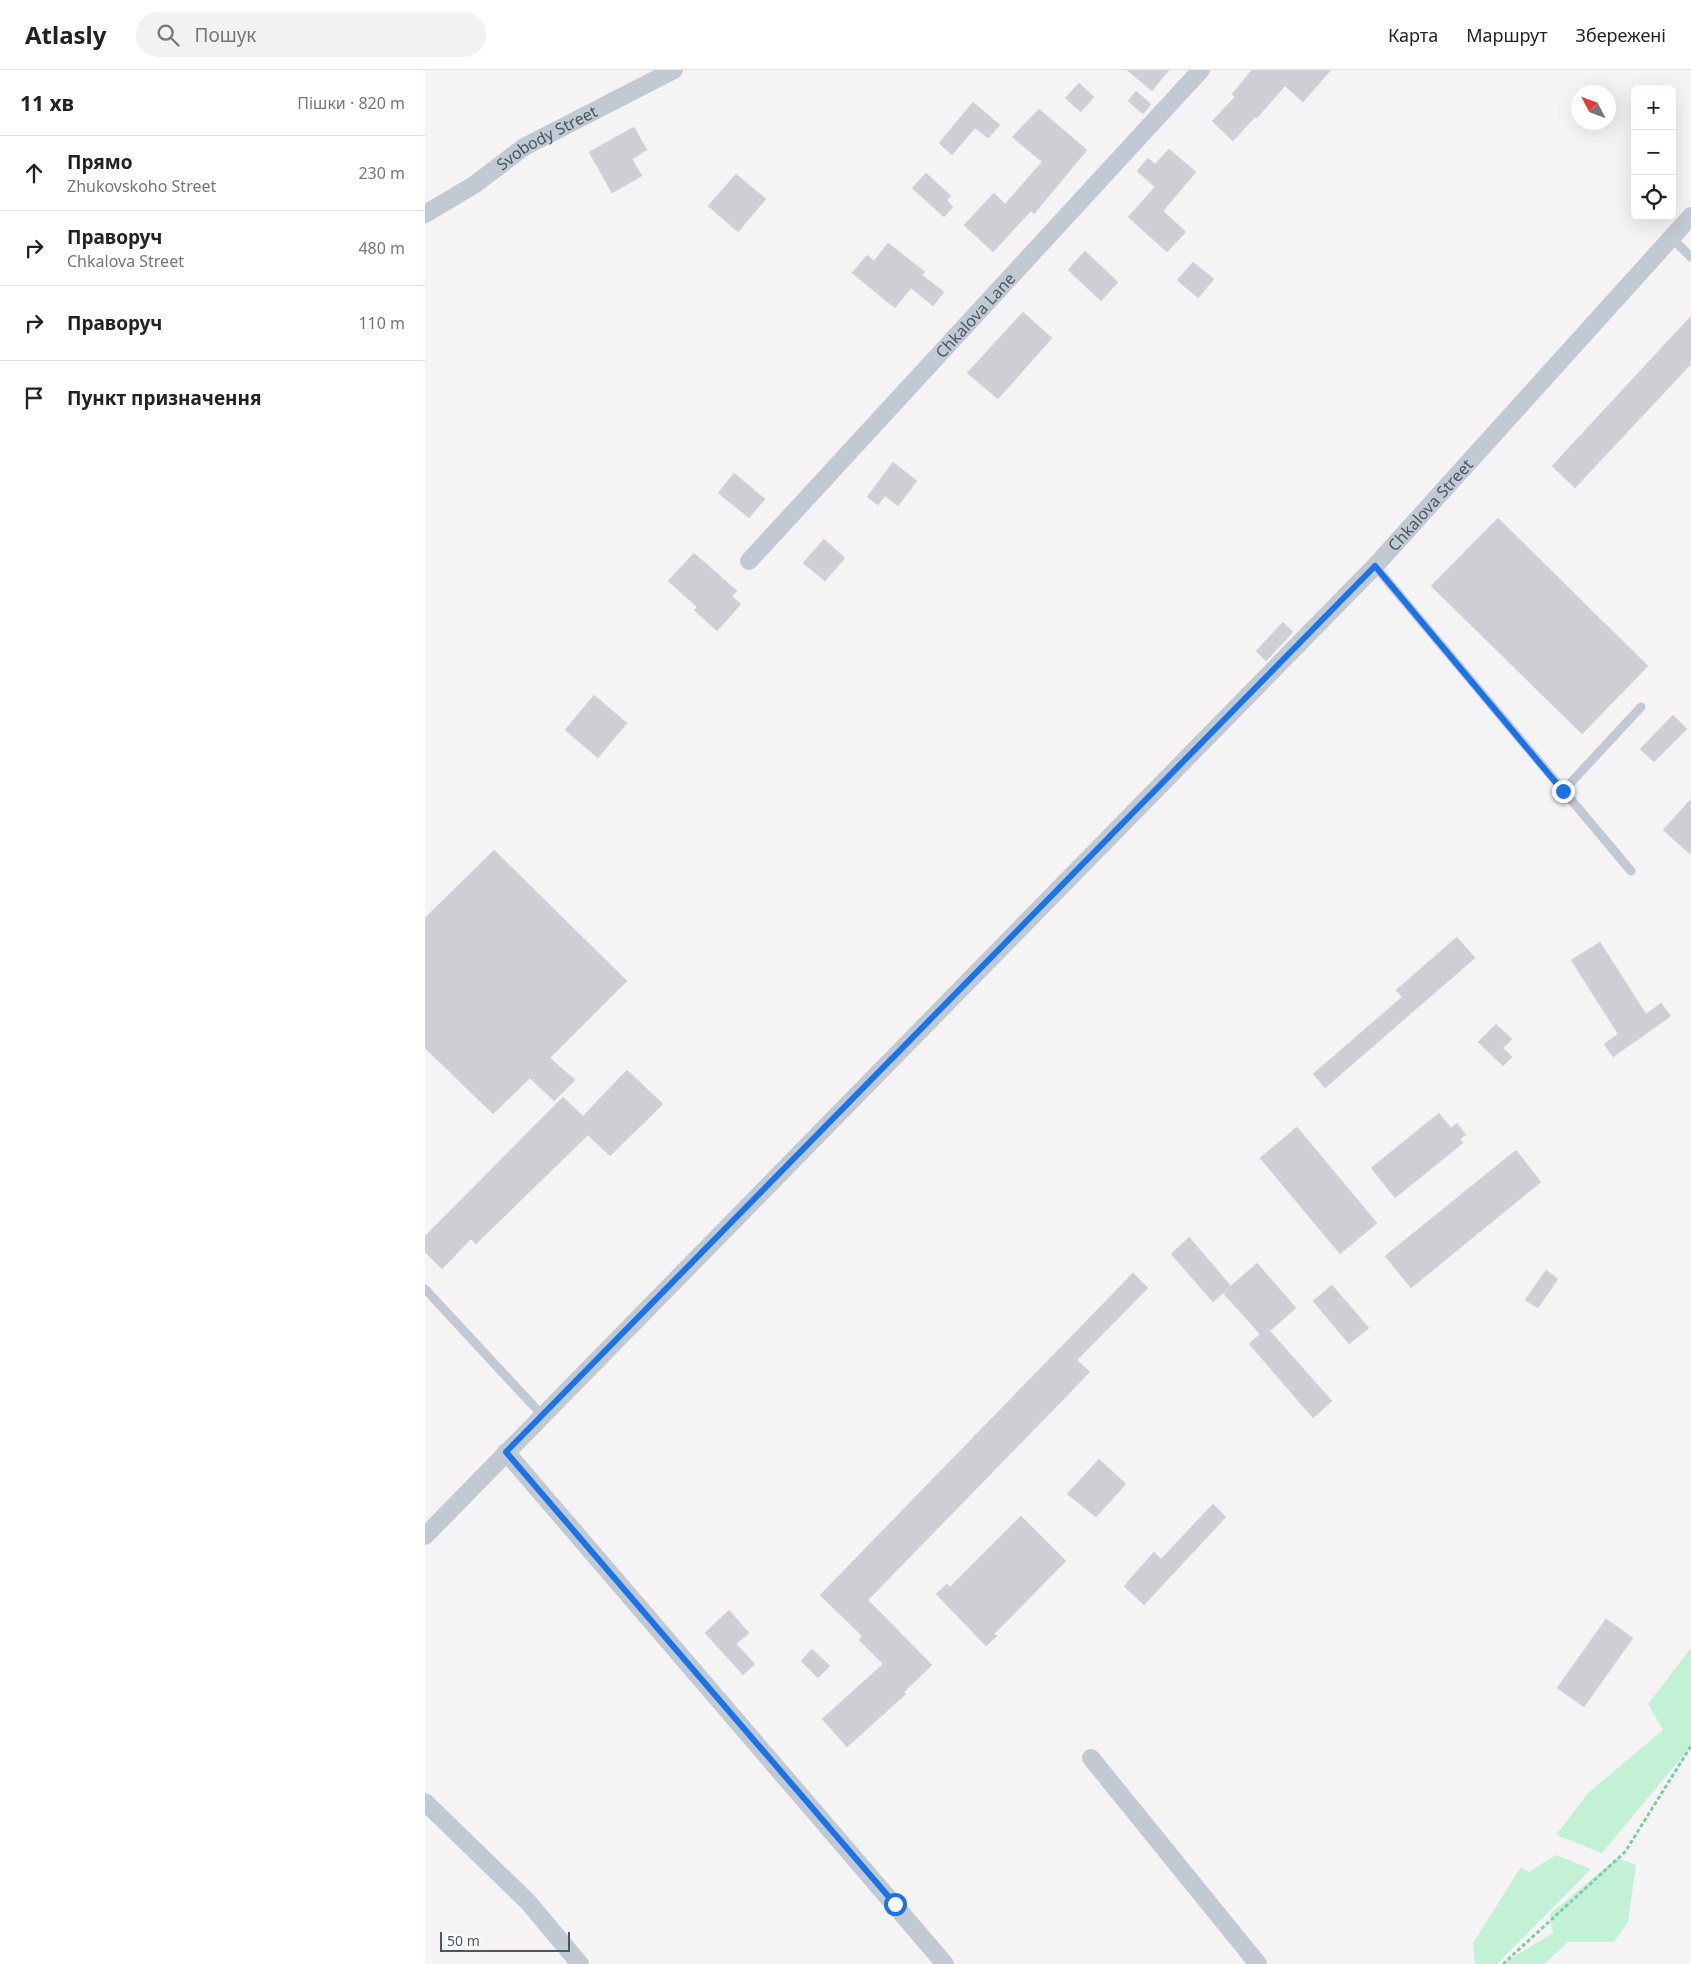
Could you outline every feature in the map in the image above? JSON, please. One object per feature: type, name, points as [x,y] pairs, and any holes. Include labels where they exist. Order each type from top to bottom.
[{"type":"street","name":"Svobody Street","points":[[425,214],[474,185],[524,147],[674,70]]},
{"type":"street","name":"Chkalova Lane","points":[[749,561],[1201,70]]},
{"type":"street","name":"Chkalova Street","points":[[425,1536],[1375,566],[1691,216]]},
{"type":"street","points":[[506,1452],[945,1964]]},
{"type":"street","points":[[1091,1758],[1258,1964]]},
{"type":"street","points":[[425,1802],[528,1902],[580,1964]]},
{"type":"lane","points":[[1672,238],[1691,257]]},
{"type":"lane","points":[[1375,566],[1631,871]]},
{"type":"lane","points":[[1563,791],[1641,707]]},
{"type":"lane","points":[[425,1290],[542,1416]]},
{"type":"path","points":[[1503,1964],[1625,1852],[1691,1746]]},
{"type":"green space","points":[[1691,1648],[1691,1746],[1602,1853],[1556,1835],[1588,1793],[1663,1730],[1648,1704]]},
{"type":"green space","points":[[1556,1855],[1591,1869],[1497,1964],[1475,1964],[1473,1943],[1521,1867],[1529,1872]]},
{"type":"green space","points":[[1617,1858],[1636,1865],[1628,1922],[1614,1942],[1568,1942],[1544,1964],[1502,1964],[1553,1933],[1550,1914]]},
{"type":"building","points":[[1127,70],[1169,70],[1152,91]]},
{"type":"building","points":[[1252,70],[1331,70],[1303,102],[1285,86],[1257,118],[1255,117],[1233,141],[1212,121],[1235,97],[1232,94]]},
{"type":"building","points":[[1079,83],[1094,97],[1081,112],[1065,98]]},
{"type":"building","points":[[1136,91],[1151,104],[1143,114],[1128,101]]},
{"type":"building","points":[[973,102],[1000,125],[988,138],[975,128],[952,155],[939,143]]},
{"type":"building","points":[[1039,109],[1087,150],[1034,214],[1031,211],[993,252],[964,225],[994,193],[1005,204],[1042,162],[1012,137]]},
{"type":"building","points":[[634,127],[647,150],[632,159],[642,176],[612,193],[589,152]]},
{"type":"building","points":[[1169,149],[1196,172],[1163,211],[1186,232],[1167,252],[1128,217],[1155,187],[1137,171],[1148,158],[1155,164]]},
{"type":"building","points":[[926,173],[951,196],[947,200],[953,207],[944,217],[912,188]]},
{"type":"building","points":[[736,174],[766,199],[738,232],[708,206]]},
{"type":"building","points":[[888,243],[925,272],[922,275],[944,292],[933,306],[911,288],[895,308],[852,273],[867,255],[874,261]]},
{"type":"building","points":[[1085,251],[1118,282],[1101,301],[1068,270]]},
{"type":"building","points":[[1193,262],[1214,279],[1198,298],[1177,280]]},
{"type":"building","points":[[1023,312],[1052,338],[998,399],[967,373]]},
{"type":"building","points":[[1691,316],[1691,364],[1575,488],[1552,466]]},
{"type":"building","points":[[893,462],[917,481],[898,506],[885,496],[878,505],[867,497]]},
{"type":"building","points":[[734,473],[765,499],[749,518],[718,493]]},
{"type":"building","points":[[1498,518],[1648,666],[1582,734],[1431,586]]},
{"type":"building","points":[[824,539],[845,558],[825,581],[803,563]]},
{"type":"building","points":[[694,553],[737,591],[732,596],[741,604],[717,631],[694,610],[697,607],[668,581]]},
{"type":"building","points":[[1283,622],[1293,632],[1266,661],[1256,651]]},
{"type":"building","points":[[594,695],[627,723],[598,758],[565,730]]},
{"type":"building","points":[[1673,715],[1687,729],[1654,762],[1640,749]]},
{"type":"building","points":[[1691,799],[1691,855],[1663,830]]},
{"type":"building","points":[[494,850],[627,981],[550,1058],[575,1080],[554,1101],[530,1078],[493,1114],[425,1048],[425,918]]},
{"type":"building","points":[[1457,937],[1475,958],[1325,1088],[1313,1074],[1402,997],[1396,990]]},
{"type":"building","points":[[1600,942],[1646,1014],[1661,1003],[1671,1016],[1613,1057],[1604,1044],[1618,1034],[1571,960]]},
{"type":"building","points":[[1496,1024],[1512,1039],[1503,1048],[1512,1057],[1503,1066],[1478,1042]]},
{"type":"building","points":[[627,1070],[663,1104],[610,1156],[588,1135],[476,1244],[471,1239],[442,1269],[425,1252],[425,1236],[563,1097],[583,1116]]},
{"type":"building","points":[[1439,1113],[1451,1128],[1457,1123],[1466,1135],[1460,1139],[1463,1143],[1395,1198],[1371,1168]]},
{"type":"building","points":[[1297,1127],[1377,1223],[1340,1254],[1260,1158]]},
{"type":"building","points":[[1516,1150],[1541,1182],[1411,1288],[1385,1256]]},
{"type":"building","points":[[1189,1237],[1231,1286],[1213,1302],[1171,1254]]},
{"type":"building","points":[[1257,1263],[1296,1308],[1270,1331],[1332,1401],[1313,1418],[1249,1344],[1260,1334],[1223,1293]]},
{"type":"building","points":[[1546,1270],[1558,1279],[1538,1308],[1525,1300]]},
{"type":"building","points":[[1133,1273],[1148,1288],[1077,1360],[1090,1372],[868,1600],[932,1665],[904,1692],[906,1694],[847,1747],[822,1719],[883,1664],[859,1640],[862,1636],[820,1595]]},
{"type":"building","points":[[1332,1285],[1369,1328],[1349,1344],[1313,1301]]},
{"type":"building","points":[[1099,1459],[1126,1484],[1096,1517],[1067,1494]]},
{"type":"building","points":[[1213,1504],[1226,1517],[1144,1605],[1124,1586],[1154,1552],[1161,1559]]},
{"type":"building","points":[[1021,1516],[1066,1561],[994,1634],[997,1636],[986,1646],[936,1594],[947,1584],[950,1587]]},
{"type":"building","points":[[729,1610],[749,1633],[736,1644],[755,1664],[743,1675],[705,1633]]},
{"type":"building","points":[[1606,1619],[1633,1638],[1584,1707],[1557,1688]]},
{"type":"building","points":[[812,1649],[830,1666],[818,1678],[801,1661]]},
{"type":"route","points":[[895,1904],[506,1452],[1375,566],[1563,791]]}]
